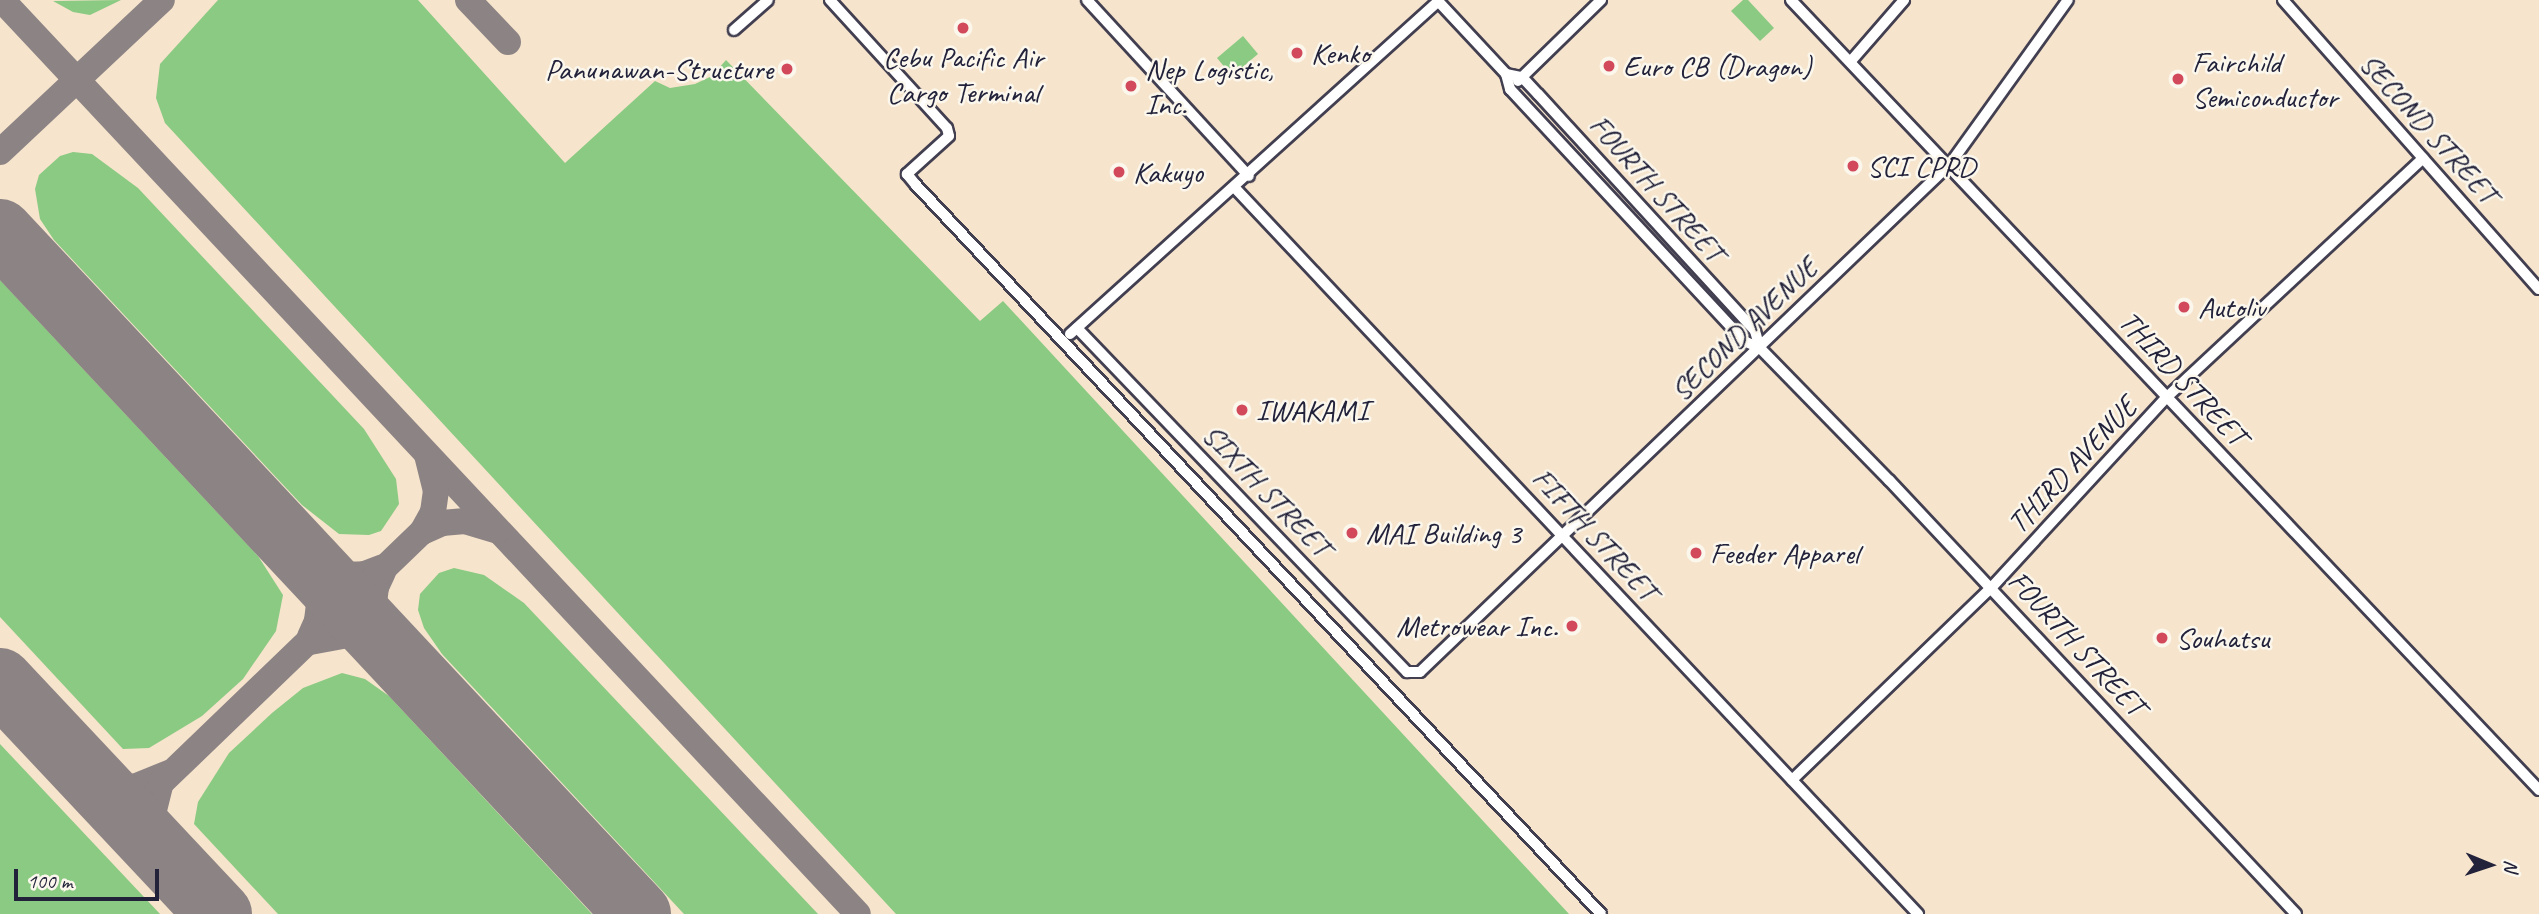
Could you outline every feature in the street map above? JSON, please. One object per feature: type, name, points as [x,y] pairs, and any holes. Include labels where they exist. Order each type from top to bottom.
[{"type":"street","points":[[734,30],[768,0]]},
{"type":"street","points":[[830,0],[947,128],[949,136],[907,174],[916,185],[1601,914]]},
{"type":"street","points":[[1087,0],[1249,176]]},
{"type":"street","points":[[1235,188],[1438,1],[1506,74],[1510,89],[1601,0]]},
{"type":"street","name":"THIRD STREET","points":[[1791,0],[1950,164],[2539,790]]},
{"type":"street","points":[[1851,61],[1904,0]]},
{"type":"street","name":"SECOND AVENUE","points":[[1425,668],[1950,164],[2068,0]]},
{"type":"street","name":"SECOND STREET","points":[[2283,0],[2539,289]]},
{"type":"street","points":[[1506,74],[1522,78]]},
{"type":"street","name":"FOURTH STREET","points":[[1522,78],[1755,331],[1760,348]]},
{"type":"street","name":"FOURTH STREET","points":[[1510,89],[1744,341],[1760,348],[1992,587],[2296,914]]},
{"type":"street","points":[[1526,105],[1538,94]]},
{"type":"street","points":[[1577,161],[1589,150]]},
{"type":"street","name":"THIRD AVENUE","points":[[1792,779],[1992,587],[2167,397],[2423,158]]},
{"type":"street","name":"SIXTH STREET","points":[[1235,188],[1074,331],[1407,672],[1425,668]]},
{"type":"street","name":"FIFTH STREET","points":[[1235,188],[1918,914]]},
{"type":"street","points":[[1623,210],[1634,199]]},
{"type":"street","points":[[1664,255],[1675,243]]},
{"type":"green space","points":[[121,0],[90,15],[73,12],[53,1]]},
{"type":"green space","points":[[218,0],[418,0],[565,163],[655,81],[670,88],[695,84],[712,76],[726,60],[980,321],[1003,301],[1569,914],[896,914],[165,123],[156,98],[160,64]]},
{"type":"green space","points":[[1743,0],[1748,0],[1774,28],[1760,41],[1731,11]]},
{"type":"green space","points":[[1243,36],[1258,54],[1232,76],[1217,58]]},
{"type":"green space","points":[[73,152],[92,154],[138,188],[364,429],[396,479],[399,504],[381,531],[369,535],[339,534],[302,505],[54,240],[40,219],[35,189],[39,175],[60,156]]},
{"type":"green space","points":[[0,280],[258,556],[283,595],[276,631],[243,679],[202,716],[149,748],[123,749],[0,617]]},
{"type":"green space","points":[[454,568],[484,575],[524,603],[818,914],[684,914],[442,654],[424,628],[418,610],[420,594],[439,573]]},
{"type":"green space","points":[[342,673],[365,679],[389,696],[592,914],[278,914],[194,824],[198,802],[229,753],[272,713],[303,688]]},
{"type":"green space","points":[[0,744],[160,914],[0,914]]},
{"type":"taxiway","points":[[2,0],[858,914]]},
{"type":"taxiway","points":[[0,152],[162,0]]},
{"type":"taxiway","points":[[468,0],[508,42]]},
{"type":"taxiway","points":[[162,853],[152,818],[161,783],[422,532],[433,512],[436,491],[427,456]]},
{"type":"taxiway","points":[[422,532],[442,523],[465,521],[497,531]]},
{"type":"taxiway","points":[[306,560],[320,596],[317,621],[310,637]]},
{"type":"taxiway","points":[[306,560],[340,575],[365,574],[383,567]]},
{"type":"taxiway","points":[[383,572],[376,587],[373,613],[389,648]]},
{"type":"taxiway","points":[[310,642],[353,634],[389,648]]},
{"type":"taxiway","points":[[96,783],[134,787],[169,773]]},
{"type":"runway","points":[[0,232],[638,914]]},
{"type":"runway","points":[[0,681],[219,914]]},
{"type":"place","name":"Cebu Pacific Air Cargo Terminal","points":[[963,28]]},
{"type":"place","name":"Kenko","points":[[1297,53]]},
{"type":"place","name":"Euro CB (Dragon)","points":[[1609,66]]},
{"type":"place","name":"Panunawan-Structure","points":[[787,69]]},
{"type":"place","name":"Fairchild Semiconductor","points":[[2178,79]]},
{"type":"place","name":"Nep Logistic, Inc.","points":[[1131,86]]},
{"type":"place","name":"SCI CPRD","points":[[1853,166]]},
{"type":"place","name":"Kakuyo","points":[[1119,172]]},
{"type":"place","name":"Autoliv","points":[[2184,307]]},
{"type":"place","name":"IWAKAMI","points":[[1242,410]]},
{"type":"place","name":"MAI Building 3","points":[[1352,533]]},
{"type":"place","name":"Feeder Apparel","points":[[1696,553]]},
{"type":"place","name":"Metrowear Inc.","points":[[1572,626]]},
{"type":"place","name":"Souhatsu","points":[[2162,638]]}]
